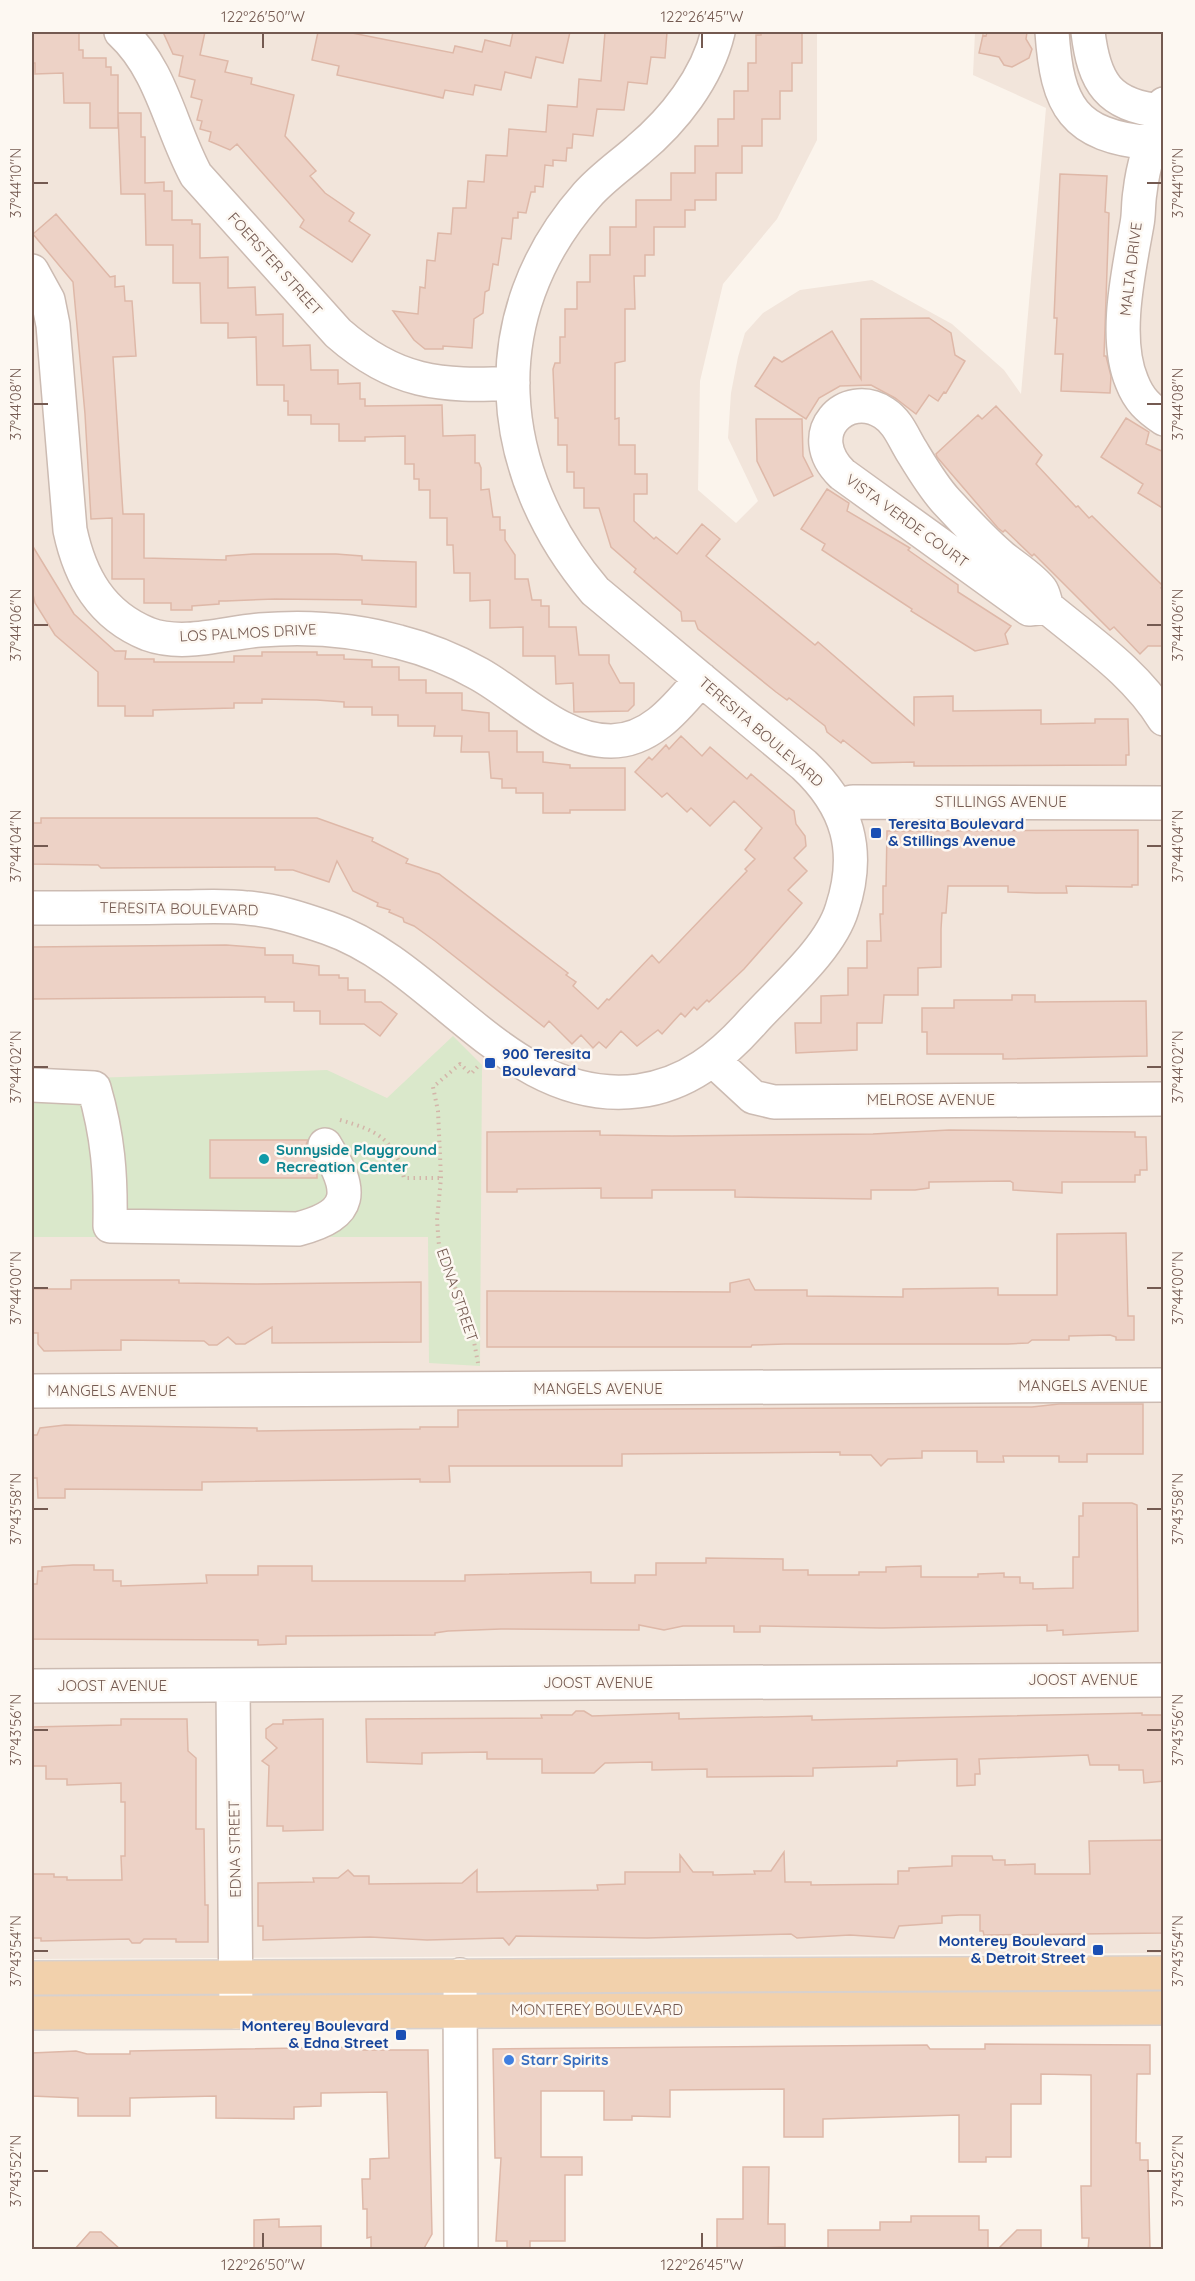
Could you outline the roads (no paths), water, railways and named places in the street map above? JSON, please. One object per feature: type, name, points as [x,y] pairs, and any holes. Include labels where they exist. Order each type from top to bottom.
[{"type":"main road","points":[[32,1978],[1164,1973]]},
{"type":"main road","points":[[831,1974],[831,2009]]},
{"type":"main road","name":"MONTEREY BOULEVARD","points":[[32,2013],[1164,2008]]},
{"type":"street","name":"FOERSTER STREET","points":[[121,32],[152,71],[180,144],[196,175],[338,333],[360,352],[384,367],[414,378],[455,384],[513,383]]},
{"type":"street","name":"TERESITA BOULEVARD","points":[[32,908],[248,908],[282,914],[332,929],[365,945],[396,966],[525,1065],[556,1081],[587,1091],[620,1093],[654,1089],[686,1077],[714,1061],[740,1036],[824,943],[841,915],[850,884],[851,857],[847,828],[838,805],[822,782],[595,591],[571,563],[551,531],[522,464],[516,437],[514,354],[524,311],[550,245],[566,220],[589,193],[659,131],[681,106],[700,77],[718,32]]},
{"type":"street","points":[[1052,32],[1060,86],[1071,110],[1089,127],[1112,138],[1151,143],[1164,172]]},
{"type":"street","points":[[1088,32],[1096,72],[1104,87],[1126,104],[1140,109],[1162,107]]},
{"type":"street","name":"MALTA DRIVE","points":[[1162,107],[1140,191],[1130,260],[1125,354],[1131,380],[1143,405],[1164,419]]},
{"type":"street","name":"LOS PALMOS DRIVE","points":[[32,271],[48,300],[53,325],[70,530],[75,554],[85,580],[101,601],[122,622],[150,635],[185,639],[291,628],[365,633],[440,655],[477,673],[569,731],[590,739],[612,741],[634,737],[660,723],[701,679]]},
{"type":"street","name":"VISTA VERDE COURT","points":[[1047,607],[1029,609],[842,474],[831,463],[825,450],[824,435],[831,422],[842,412],[858,406],[872,407],[885,414],[897,425],[924,472],[945,500],[999,555],[1041,590],[1047,607],[1131,676],[1149,696],[1164,719]]},
{"type":"street","name":"STILLINGS AVENUE","points":[[838,805],[853,802],[1164,803]]},
{"type":"street","name":"MELROSE AVENUE","points":[[714,1061],[753,1096],[774,1102],[1164,1099]]},
{"type":"street","points":[[32,1085],[94,1088],[105,1125],[111,1175],[110,1226],[298,1228],[319,1223],[334,1216],[342,1202],[346,1187],[329,1132]]},
{"type":"street","name":"MANGELS AVENUE","points":[[32,1391],[1164,1385]]},
{"type":"street","name":"JOOST AVENUE","points":[[32,1686],[1164,1680]]},
{"type":"street","name":"EDNA STREET","points":[[233,1686],[236,2012]]},
{"type":"street","points":[[460,1976],[461,2250]]},
{"type":"place","name":"Teresita Boulevard & Stillings Avenue","points":[[876,833]]},
{"type":"place","name":"900 Teresita Boulevard","points":[[490,1063]]},
{"type":"place","name":"Sunnyside Playground Recreation Center","points":[[264,1159]]},
{"type":"place","name":"Monterey Boulevard & Detroit Street","points":[[1098,1950]]},
{"type":"place","name":"Monterey Boulevard & Edna Street","points":[[401,2035]]},
{"type":"place","name":"Starr Spirits","points":[[509,2060]]}]
